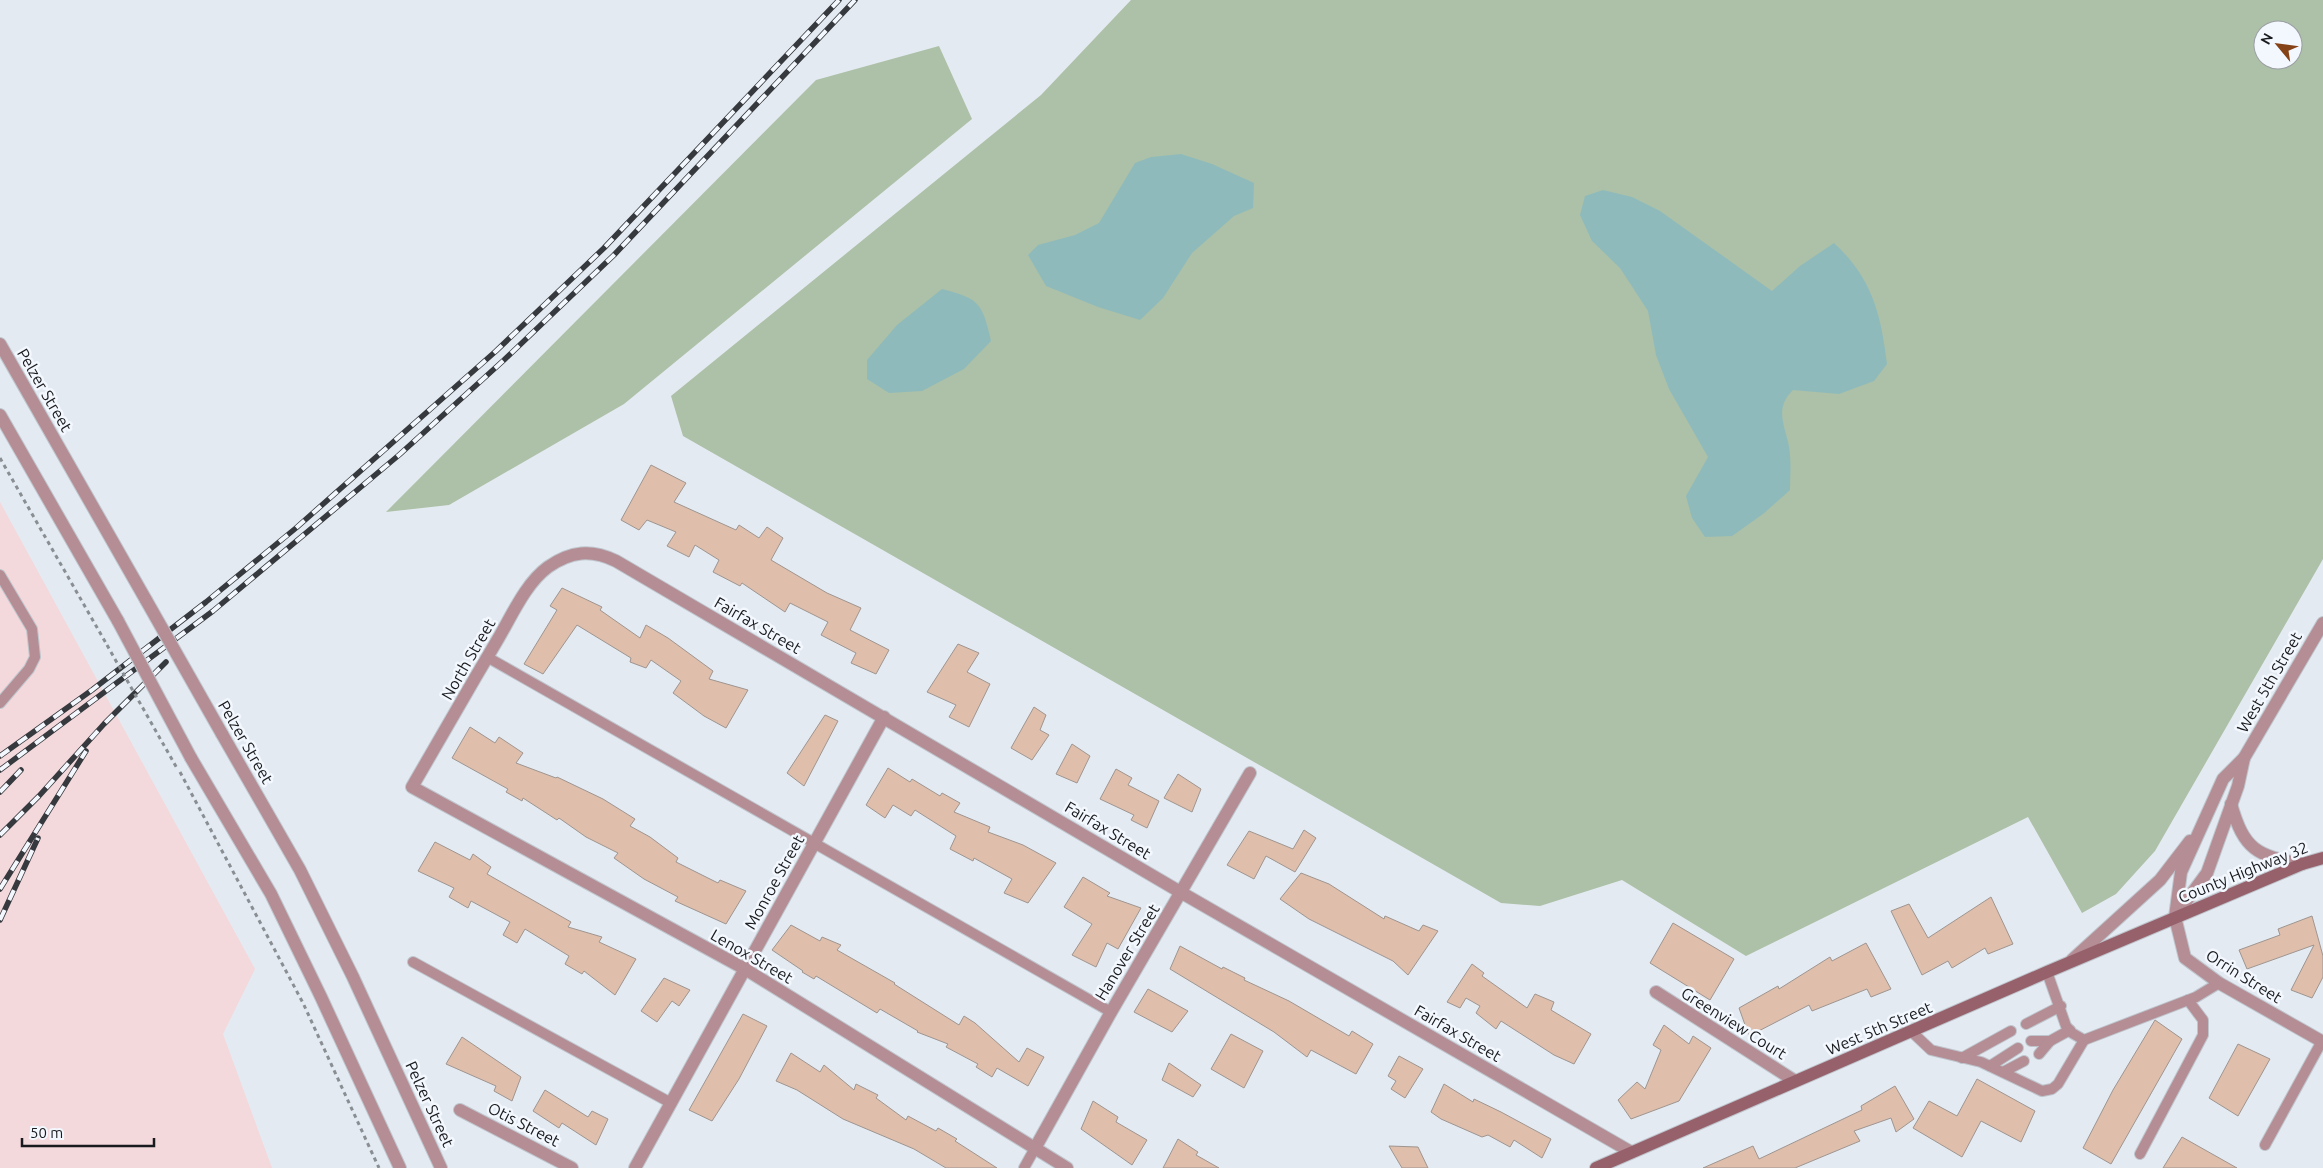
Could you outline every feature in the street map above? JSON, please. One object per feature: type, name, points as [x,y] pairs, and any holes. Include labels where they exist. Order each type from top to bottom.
[{"type":"main road","name":"County Highway 32","points":[[2175,917],[2302,864],[2323,858]]},
{"type":"main road","name":"West 5th Street","points":[[1596,1168],[2175,917]]},
{"type":"street","name":"Pelzer Street","points":[[0,344],[300,870],[353,977],[441,1168]]},
{"type":"street","points":[[0,415],[118,621],[191,758],[271,894],[400,1168]]},
{"type":"street","name":"Fairfax Street","points":[[564,557],[582,553],[600,553],[616,561],[1182,893],[1631,1152]]},
{"type":"street","name":"North Street","points":[[412,787],[487,657],[532,584],[547,568],[564,557]]},
{"type":"street","name":"West 5th Street","points":[[2175,917],[2181,872],[2223,779],[2244,758],[2323,623]]},
{"type":"street","name":"Monroe Street","points":[[635,1168],[884,717]]},
{"type":"street","name":"West 5th Street","points":[[2175,917],[2207,873],[2238,786],[2244,758]]},
{"type":"street","name":"Hanover Street","points":[[1034,1150],[1111,1012],[1182,893],[1250,773]]},
{"type":"street","name":"Lenox Street","points":[[412,787],[745,969],[1034,1150],[1067,1168]]},
{"type":"street","points":[[2231,804],[2242,835],[2254,850],[2273,859],[2302,864]]},
{"type":"street","points":[[2070,962],[2160,880],[2202,826]]},
{"type":"street","name":"Orrin Street","points":[[2175,917],[2185,958],[2219,984],[2322,1041]]},
{"type":"street","name":"Greenview Court","points":[[1656,992],[1795,1081]]},
{"type":"street","name":"Otis Street","points":[[460,1110],[572,1168]]},
{"type":"lane","points":[[0,575],[32,629],[35,657],[29,669],[0,703]]},
{"type":"lane","points":[[487,657],[1111,1012]]},
{"type":"lane","points":[[413,962],[671,1103]]},
{"type":"lane","points":[[2047,972],[2061,1006],[2066,1026],[2084,1040]]},
{"type":"lane","points":[[1912,1032],[1931,1050],[1990,1066],[2042,1091],[2052,1089],[2058,1084],[2084,1040],[2188,1000],[2219,984]]},
{"type":"lane","points":[[2140,1154],[2203,1035],[2204,1020],[2188,1000]]},
{"type":"lane","points":[[2026,1024],[2061,1006]]},
{"type":"lane","points":[[2039,1054],[2050,1041],[2070,1030]]},
{"type":"lane","points":[[1962,1058],[2011,1031]]},
{"type":"lane","points":[[2031,1041],[2050,1041]]},
{"type":"lane","points":[[2266,1145],[2322,1041]]},
{"type":"lane","points":[[1990,1066],[2018,1048]]},
{"type":"lane","points":[[2003,1072],[2024,1061]]},
{"type":"lane","points":[[1024,1168],[1034,1150]]},
{"type":"path","points":[[0,458],[178,770],[303,1003],[379,1168]]},
{"type":"shaded area","points":[[1131,0],[2323,0],[2323,559],[2155,851],[2116,894],[2082,913],[2028,817],[1746,956],[1622,880],[1540,906],[1501,903],[683,436],[671,396],[1041,95]]},
{"type":"shaded area","points":[[939,46],[972,119],[624,404],[449,505],[386,512],[816,80]]},
{"type":"shaded area","points":[[1181,154],[1212,164],[1254,183],[1253,208],[1234,216],[1192,253],[1163,298],[1140,320],[1098,307],[1046,286],[1028,255],[1038,245],[1075,235],[1099,223],[1135,163],[1151,157]]},
{"type":"shaded area","points":[[1603,190],[1632,197],[1660,211],[1772,291],[1800,266],[1834,243],[1847,256],[1866,283],[1878,313],[1887,364],[1874,381],[1839,394],[1793,390],[1783,406],[1782,413],[1790,455],[1790,490],[1763,514],[1732,536],[1705,537],[1692,518],[1686,496],[1708,457],[1669,389],[1656,355],[1648,311],[1620,268],[1592,241],[1580,215],[1585,196]]},
{"type":"shaded area","points":[[942,289],[964,296],[977,304],[982,310],[991,341],[964,369],[922,391],[889,393],[867,379],[867,360],[897,325]]},
{"type":"shaded area","points":[[0,502],[255,969],[223,1034],[272,1168],[0,1168]]},
{"type":"building","points":[[651,465],[686,483],[674,502],[736,530],[739,525],[759,538],[767,527],[783,538],[771,560],[827,593],[861,608],[850,630],[889,650],[876,674],[851,663],[856,653],[821,635],[828,622],[790,603],[785,612],[742,583],[740,586],[713,572],[719,560],[695,545],[689,557],[667,546],[676,532],[647,520],[639,530],[621,520]]},
{"type":"building","points":[[562,588],[602,607],[600,610],[640,638],[646,625],[668,638],[713,671],[709,679],[748,690],[726,728],[704,716],[673,693],[681,681],[651,660],[646,668],[630,662],[631,658],[577,625],[543,674],[524,664],[557,610],[550,606]]},
{"type":"building","points":[[958,644],[979,653],[967,672],[990,684],[969,727],[949,717],[956,705],[927,692]]},
{"type":"building","points":[[1034,707],[1046,715],[1040,730],[1049,735],[1032,760],[1011,748]]},
{"type":"building","points":[[825,715],[838,721],[804,786],[787,773]]},
{"type":"building","points":[[470,727],[495,743],[499,737],[523,753],[516,763],[557,777],[603,799],[635,819],[630,826],[650,837],[678,858],[676,862],[718,883],[720,880],[746,891],[726,924],[675,901],[678,897],[644,879],[614,858],[618,853],[586,837],[559,818],[557,820],[523,798],[522,801],[506,792],[508,789],[452,758]]},
{"type":"building","points":[[1072,744],[1090,756],[1077,783],[1056,774]]},
{"type":"building","points":[[888,768],[910,782],[912,779],[940,796],[942,793],[960,803],[954,812],[990,827],[988,832],[1023,845],[1056,863],[1028,903],[1004,893],[1012,879],[974,858],[973,861],[950,849],[956,836],[915,810],[911,816],[893,805],[885,818],[866,805]]},
{"type":"building","points":[[1116,769],[1132,778],[1128,785],[1159,801],[1147,828],[1131,820],[1134,815],[1100,799]]},
{"type":"building","points":[[1178,774],[1201,789],[1192,812],[1164,798]]},
{"type":"building","points":[[1304,830],[1316,838],[1295,872],[1266,856],[1254,879],[1227,865],[1249,831],[1293,849]]},
{"type":"building","points":[[435,842],[470,860],[473,854],[491,867],[487,874],[571,922],[568,927],[602,937],[599,942],[636,959],[615,995],[584,971],[582,974],[565,964],[569,956],[525,929],[517,943],[503,935],[510,922],[471,901],[468,908],[449,897],[454,888],[418,871]]},
{"type":"building","points":[[1301,873],[1329,884],[1384,919],[1385,916],[1419,931],[1423,925],[1438,931],[1408,975],[1393,961],[1309,919],[1280,899]]},
{"type":"building","points":[[1083,877],[1110,893],[1107,896],[1141,908],[1118,949],[1107,943],[1096,967],[1072,955],[1092,924],[1064,907]]},
{"type":"building","points":[[1991,897],[2013,944],[1988,954],[1985,948],[1952,968],[1948,961],[1922,975],[1891,911],[1909,904],[1928,938]]},
{"type":"building","points":[[2312,916],[2323,956],[2323,977],[2312,998],[2291,990],[2314,945],[2247,969],[2239,950],[2280,935],[2278,929]]},
{"type":"building","points":[[1673,923],[1734,959],[1710,1000],[1650,963]]},
{"type":"building","points":[[791,925],[820,941],[822,937],[841,945],[837,950],[895,983],[959,1025],[964,1016],[975,1023],[1019,1062],[1027,1048],[1044,1057],[1028,1086],[997,1068],[992,1077],[976,1067],[978,1064],[946,1047],[948,1044],[917,1032],[880,1009],[877,1013],[816,976],[814,979],[802,972],[772,950]]},
{"type":"building","points":[[1866,943],[1891,989],[1871,997],[1867,989],[1812,1011],[1809,1005],[1749,1036],[1739,1008],[1778,986],[1779,989],[1830,957],[1832,961]]},
{"type":"building","points":[[1180,946],[1222,969],[1223,967],[1245,978],[1244,980],[1289,1001],[1349,1036],[1352,1031],[1373,1044],[1356,1074],[1311,1050],[1307,1057],[1274,1032],[1170,969]]},
{"type":"building","points":[[1472,964],[1484,973],[1482,976],[1527,1008],[1535,994],[1554,1002],[1551,1010],[1591,1034],[1574,1064],[1554,1055],[1501,1021],[1496,1029],[1476,1013],[1480,1006],[1466,998],[1460,1008],[1447,1002]]},
{"type":"building","points":[[664,978],[690,990],[679,1006],[672,1001],[657,1022],[641,1011]]},
{"type":"building","points":[[1148,989],[1188,1011],[1172,1032],[1134,1012]]},
{"type":"building","points":[[743,1014],[767,1026],[739,1079],[712,1121],[689,1110]]},
{"type":"building","points":[[2155,1020],[2182,1039],[2111,1164],[2083,1148],[2113,1090]]},
{"type":"building","points":[[1664,1025],[1689,1044],[1693,1036],[1711,1048],[1679,1101],[1631,1119],[1618,1100],[1637,1082],[1645,1089],[1661,1050],[1653,1045]]},
{"type":"building","points":[[1231,1034],[1263,1051],[1244,1088],[1211,1069]]},
{"type":"building","points":[[462,1037],[521,1077],[512,1101],[494,1091],[496,1086],[446,1064]]},
{"type":"building","points":[[2238,1044],[2270,1059],[2238,1116],[2209,1098]]},
{"type":"building","points":[[791,1053],[820,1072],[824,1065],[854,1090],[856,1084],[878,1095],[876,1098],[906,1120],[908,1116],[936,1131],[938,1128],[957,1139],[955,1141],[997,1168],[946,1168],[914,1149],[843,1119],[797,1090],[776,1081]]},
{"type":"building","points":[[1399,1056],[1423,1069],[1405,1098],[1391,1089],[1396,1081],[1388,1076]]},
{"type":"building","points":[[1169,1063],[1201,1085],[1193,1097],[1162,1080]]},
{"type":"building","points":[[1977,1079],[2035,1111],[2021,1142],[1981,1121],[1962,1157],[1913,1128],[1929,1101],[1957,1116]]},
{"type":"building","points":[[1444,1084],[1473,1102],[1474,1099],[1551,1139],[1542,1158],[1514,1140],[1510,1147],[1488,1135],[1482,1137],[1441,1119],[1431,1112]]},
{"type":"building","points":[[1895,1086],[1914,1119],[1896,1132],[1891,1118],[1854,1131],[1860,1141],[1795,1168],[1703,1168],[1753,1146],[1759,1159],[1862,1110],[1861,1106]]},
{"type":"building","points":[[545,1090],[588,1117],[592,1111],[608,1119],[596,1145],[562,1123],[559,1128],[533,1111]]},
{"type":"building","points":[[1093,1101],[1118,1117],[1116,1122],[1147,1140],[1132,1165],[1081,1129]]},
{"type":"building","points":[[2182,1137],[2237,1168],[2163,1168]]},
{"type":"building","points":[[1178,1139],[1198,1152],[1196,1155],[1219,1168],[1163,1168]]},
{"type":"building","points":[[1389,1146],[1418,1147],[1428,1168],[1402,1168]]},
{"type":"railway","points":[[0,756],[92,690],[206,602],[296,528],[496,351],[604,248],[839,0]]},
{"type":"railway","points":[[0,770],[213,611],[399,455],[504,360],[614,255],[855,0]]},
{"type":"railway","points":[[0,835],[39,796],[104,724],[166,662]]},
{"type":"railway","points":[[0,889],[86,751]]},
{"type":"railway","points":[[0,792],[21,770]]},
{"type":"railway","points":[[0,920],[38,838]]}]
